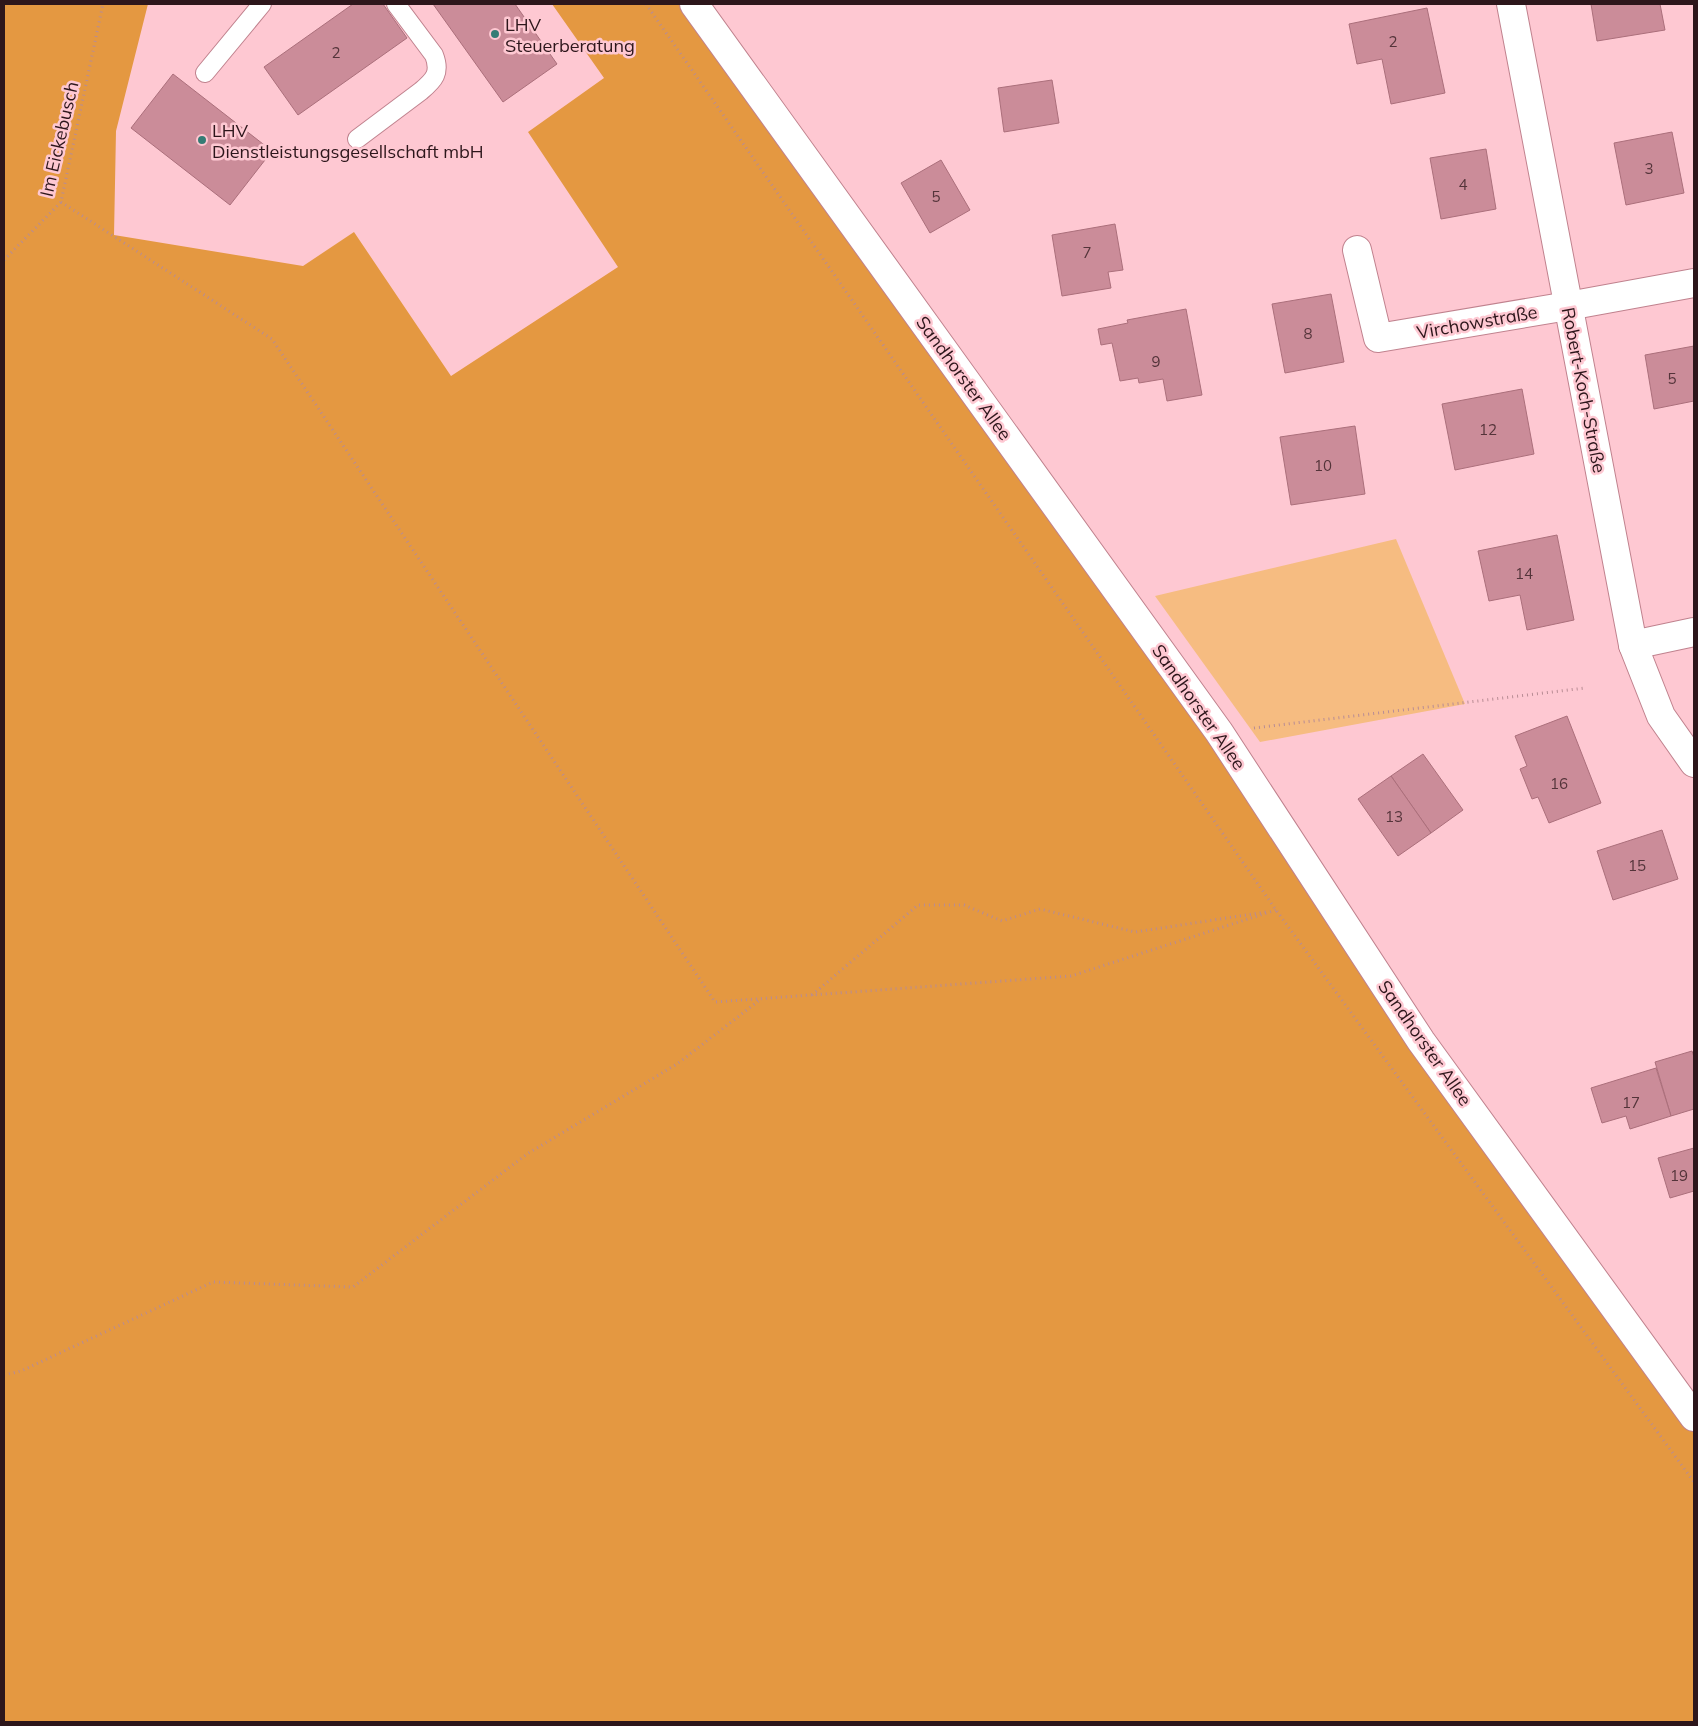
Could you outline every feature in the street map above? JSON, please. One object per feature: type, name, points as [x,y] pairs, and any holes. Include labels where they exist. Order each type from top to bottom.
[{"type":"street","name":"Sandhorster Allee","points":[[694,4],[1219,732],[1422,1041],[1694,1417]]},
{"type":"street","name":"Robert-Koch-Straße","points":[[1510,4],[1633,645],[1661,716],[1694,763]]},
{"type":"street","name":"Virchowstraße","points":[[1357,250],[1378,338],[1694,283]]},
{"type":"street","points":[[1633,645],[1694,632]]},
{"type":"lane","points":[[205,72],[262,4]]},
{"type":"lane","points":[[357,139],[421,92],[436,75],[438,64],[434,55],[396,4]]},
{"type":"path","name":"Im Eickebusch","points":[[4,260],[61,202],[103,4]]},
{"type":"path","points":[[646,4],[1276,910],[1694,1482]]},
{"type":"path","points":[[61,202],[272,339],[715,1002],[1071,976],[1276,910]]},
{"type":"path","points":[[1219,732],[1584,688]]},
{"type":"path","points":[[812,995],[918,905],[964,905],[1002,921],[1040,908],[1135,932],[1276,910]]},
{"type":"path","points":[[4,1374],[21,1371],[213,1282],[353,1287],[526,1154],[677,1064],[761,998]]},
{"type":"shaded area","points":[[4,4],[148,4],[116,131],[114,235],[303,266],[354,232],[451,376],[618,267],[528,132],[604,78],[552,4],[705,4],[1694,1420],[1694,1722],[4,1722]]},
{"type":"shaded area","points":[[1396,539],[1465,704],[1260,742],[1155,596]]},
{"type":"building","points":[[353,4],[383,4],[407,38],[298,115],[264,67]]},
{"type":"building","name":"LHV Steuerberatung","points":[[433,4],[515,4],[557,64],[503,102]]},
{"type":"building","points":[[1591,4],[1660,4],[1665,30],[1597,41]]},
{"type":"building","points":[[1427,8],[1445,93],[1391,104],[1382,59],[1357,64],[1349,24]]},
{"type":"building","name":"LHV Dienstleistungsgesellschaft mbH","points":[[173,74],[272,151],[230,205],[131,128]]},
{"type":"building","points":[[1052,80],[1059,123],[1004,132],[998,88]]},
{"type":"building","points":[[1672,132],[1684,193],[1626,205],[1614,143]]},
{"type":"building","points":[[1486,149],[1496,209],[1441,219],[1430,158]]},
{"type":"building","points":[[941,160],[970,210],[930,233],[901,183]]},
{"type":"building","points":[[1115,224],[1123,270],[1108,272],[1111,288],[1062,296],[1052,235]]},
{"type":"building","points":[[1331,294],[1344,362],[1285,373],[1272,304]]},
{"type":"building","points":[[1186,309],[1202,395],[1167,401],[1163,379],[1139,383],[1138,378],[1120,381],[1112,343],[1101,345],[1098,329],[1128,323],[1127,320]]},
{"type":"building","points":[[1694,346],[1694,401],[1654,409],[1645,355]]},
{"type":"building","points":[[1522,389],[1534,454],[1455,470],[1442,404]]},
{"type":"building","points":[[1355,426],[1365,494],[1291,505],[1280,437]]},
{"type":"building","points":[[1557,535],[1574,620],[1527,630],[1520,595],[1489,601],[1478,551]]},
{"type":"building","points":[[1567,716],[1601,803],[1549,823],[1538,797],[1532,799],[1520,769],[1527,766],[1515,736]]},
{"type":"building","points":[[1423,754],[1463,810],[1431,833],[1391,776]]},
{"type":"building","points":[[1391,776],[1431,833],[1398,856],[1358,799]]},
{"type":"building","points":[[1662,830],[1678,879],[1613,900],[1597,851]]},
{"type":"building","points":[[1692,1051],[1694,1057],[1694,1109],[1671,1116],[1655,1062]]},
{"type":"building","points":[[1656,1068],[1671,1116],[1630,1129],[1626,1116],[1602,1123],[1591,1088]]},
{"type":"building","points":[[1694,1148],[1694,1191],[1670,1198],[1658,1158]]},
{"type":"place","name":"LHV Steuerberatung","points":[[495,34]]},
{"type":"place","name":"LHV Dienstleistungsgesellschaft mbH","points":[[202,140]]}]
